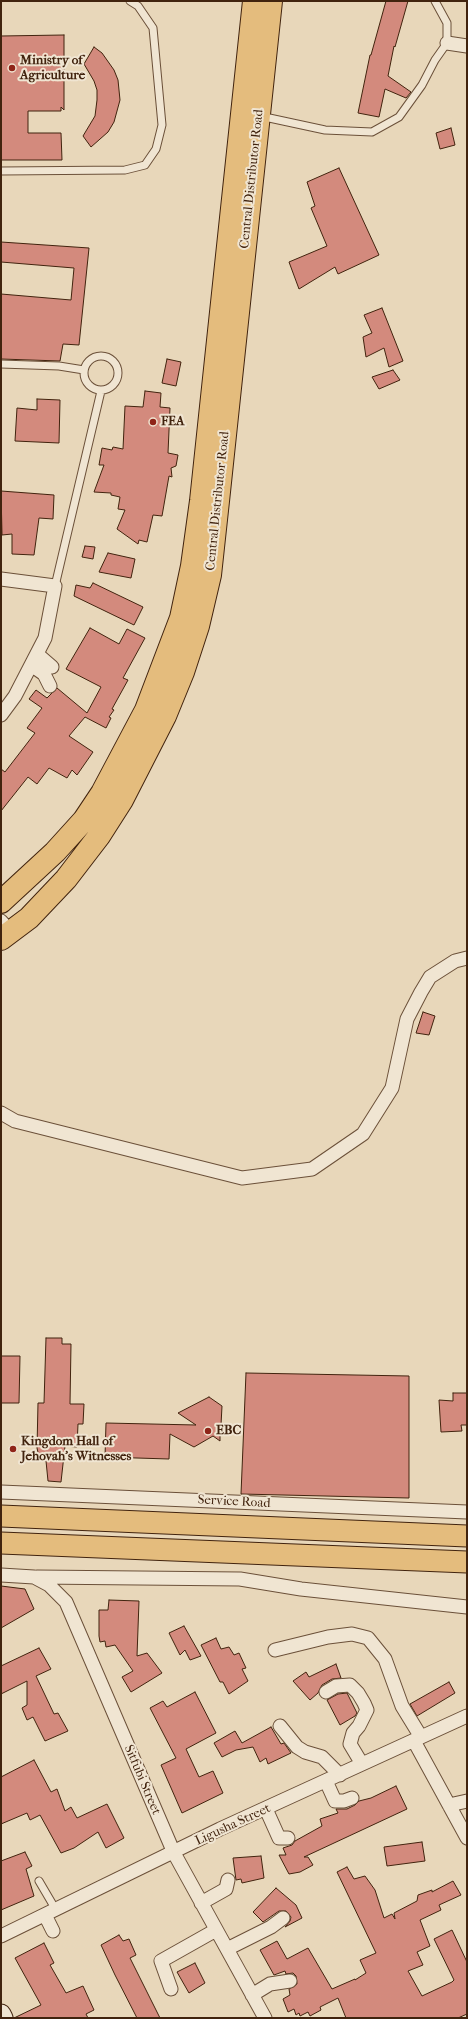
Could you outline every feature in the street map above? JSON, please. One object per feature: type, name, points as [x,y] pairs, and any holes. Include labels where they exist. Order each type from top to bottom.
[{"type":"highway","name":"Central Distributor Road","points":[[4,931],[28,918],[66,879],[98,836],[122,800],[165,716],[183,672],[198,626],[210,575],[251,114],[254,1]]},
{"type":"highway","name":"Central Distributor Road","points":[[1,902],[55,852],[84,820],[102,792],[146,710],[181,618],[192,566],[251,114],[271,1]]},
{"type":"main road","points":[[1,1516],[467,1536]]},
{"type":"main road","points":[[1,1543],[467,1562]]},
{"type":"main road","points":[[1,2014],[3,2018]]},
{"type":"street","points":[[447,43],[467,46]]},
{"type":"street","points":[[1,579],[55,586],[45,638],[15,696],[1,715]]},
{"type":"street","points":[[34,660],[52,667]]},
{"type":"street","points":[[34,660],[50,686]]},
{"type":"street","points":[[1,1113],[15,1121],[242,1178],[312,1169],[363,1134],[392,1088],[407,1019],[421,992],[430,977],[455,961],[467,958]]},
{"type":"street","name":"Service Road","points":[[1,1492],[467,1512]]},
{"type":"street","points":[[1,1575],[240,1579],[301,1589],[467,1607]]},
{"type":"street","name":"Sitfubi Street","points":[[34,1576],[49,1585],[66,1602],[174,1853],[265,2018]]},
{"type":"street","points":[[275,1650],[328,1637],[352,1634],[368,1638],[385,1659],[402,1706],[417,1739],[467,1838]]},
{"type":"street","points":[[326,1692],[336,1686],[350,1686],[358,1693],[364,1703],[367,1710],[359,1726],[353,1733],[350,1744],[362,1764]]},
{"type":"street","name":"Ligusha Street","points":[[1,1936],[174,1853],[220,1829],[467,1716]]},
{"type":"street","points":[[280,1726],[297,1747],[305,1752],[322,1757],[340,1775]]},
{"type":"street","points":[[326,1781],[335,1801],[344,1801],[352,1798]]},
{"type":"street","points":[[449,1805],[467,1801]]},
{"type":"street","points":[[266,1809],[279,1838],[288,1838]]},
{"type":"street","points":[[201,1903],[226,1889],[228,1880]]},
{"type":"street","points":[[50,1912],[53,1931]]},
{"type":"street","points":[[227,1949],[271,1927],[283,1918]]},
{"type":"street","points":[[171,1989],[161,1961],[216,1930]]},
{"type":"street","points":[[252,1994],[270,1984],[290,1981]]},
{"type":"lane","points":[[1,171],[125,170],[145,165],[156,149],[162,125],[153,28],[138,6],[130,1]]},
{"type":"lane","points":[[251,114],[325,130],[372,132],[399,117],[422,85],[435,60],[447,43],[447,23],[435,1]]},
{"type":"lane","points":[[96,356],[108,357],[117,365],[119,370],[117,382],[113,387],[101,391],[90,386],[86,382],[84,370],[90,360],[96,356]]},
{"type":"lane","points":[[1,364],[59,366],[84,370]]},
{"type":"lane","points":[[55,586],[101,391]]},
{"type":"lane","points":[[39,1881],[50,1912]]},
{"type":"building","points":[[386,1],[408,1],[395,47],[394,46],[388,76],[411,92],[406,98],[385,89],[379,117],[358,113],[370,55]]},
{"type":"building","points":[[64,35],[64,110],[61,107],[61,111],[28,111],[28,133],[61,133],[62,160],[1,160],[1,36]]},
{"type":"building","points":[[94,47],[102,53],[114,70],[118,80],[120,100],[114,122],[108,132],[91,147],[83,136],[95,116],[97,90],[94,81],[84,64]]},
{"type":"building","points":[[451,128],[455,145],[440,149],[436,133]]},
{"type":"building","points":[[339,168],[379,255],[338,274],[335,267],[299,289],[289,262],[327,246],[311,208],[315,206],[307,182]]},
{"type":"building","points":[[1,242],[89,248],[79,345],[63,344],[60,361],[1,359],[1,294],[71,300],[74,268],[1,262]]},
{"type":"building","points":[[382,308],[403,361],[389,367],[384,348],[366,357],[363,337],[372,333],[364,315]]},
{"type":"building","points":[[167,359],[181,362],[176,386],[162,383]]},
{"type":"building","points":[[393,370],[400,380],[379,389],[372,377]]},
{"type":"building","points":[[145,391],[161,393],[160,407],[170,408],[168,453],[178,455],[176,466],[171,468],[172,477],[169,476],[162,516],[153,515],[147,542],[139,540],[138,544],[117,529],[125,510],[118,509],[120,497],[111,495],[111,493],[94,492],[104,465],[99,465],[102,448],[112,450],[113,447],[123,449],[125,406],[143,407]]},
{"type":"building","points":[[37,399],[60,400],[59,443],[15,441],[17,408],[37,410]]},
{"type":"building","points":[[1,491],[54,495],[53,519],[39,518],[34,555],[12,554],[12,534],[2,535]]},
{"type":"building","points":[[85,546],[95,547],[93,559],[82,557]]},
{"type":"building","points":[[108,553],[135,559],[131,578],[99,572]]},
{"type":"building","points":[[93,583],[143,607],[134,625],[74,596],[76,585],[90,588]]},
{"type":"building","points":[[90,628],[119,644],[127,629],[145,638],[123,678],[128,680],[112,709],[114,710],[109,717],[111,718],[106,728],[85,717],[69,736],[93,752],[77,775],[72,770],[67,778],[49,768],[37,784],[28,777],[1,811],[1,769],[5,772],[35,733],[27,728],[42,708],[29,699],[36,690],[47,698],[57,688],[87,713],[101,687],[66,669]]},
{"type":"building","points":[[423,1012],[435,1016],[429,1035],[416,1033]]},
{"type":"building","points":[[46,1338],[62,1338],[62,1344],[71,1344],[70,1404],[84,1404],[83,1424],[78,1424],[77,1447],[65,1446],[61,1482],[48,1481],[46,1461],[40,1461],[37,1448],[38,1403],[44,1403]]},
{"type":"building","points":[[1,1356],[20,1356],[19,1403],[1,1403]]},
{"type":"building","points":[[246,1373],[409,1376],[409,1498],[241,1494]]},
{"type":"building","points":[[453,1393],[467,1393],[467,1425],[461,1425],[462,1431],[441,1432],[439,1400],[453,1401]]},
{"type":"building","points":[[209,1397],[222,1406],[221,1425],[233,1426],[220,1433],[220,1441],[213,1436],[194,1447],[170,1434],[169,1459],[105,1457],[106,1423],[196,1425],[178,1413]]},
{"type":"building","points":[[1,1586],[25,1589],[34,1609],[1,1628]]},
{"type":"building","points":[[109,1600],[139,1601],[137,1656],[147,1653],[162,1673],[131,1692],[122,1677],[133,1671],[115,1645],[106,1647],[105,1641],[100,1642],[99,1610],[108,1610]]},
{"type":"building","points":[[184,1626],[201,1656],[190,1660],[185,1650],[180,1655],[169,1633]]},
{"type":"building","points":[[216,1638],[221,1649],[229,1647],[234,1655],[239,1653],[246,1668],[242,1669],[248,1681],[229,1694],[223,1682],[220,1682],[201,1645]]},
{"type":"building","points":[[39,1648],[51,1669],[36,1676],[54,1714],[58,1713],[68,1731],[45,1741],[33,1717],[27,1720],[22,1708],[27,1705],[27,1681],[1,1694],[1,1666]]},
{"type":"building","points":[[336,1664],[341,1678],[332,1679],[322,1685],[318,1693],[310,1700],[293,1681],[306,1672],[309,1677]]},
{"type":"building","points":[[449,1682],[455,1693],[417,1716],[410,1704]]},
{"type":"building","points":[[195,1692],[216,1733],[186,1749],[199,1777],[213,1771],[223,1793],[182,1813],[161,1765],[176,1758],[150,1708],[163,1701],[167,1707]]},
{"type":"building","points":[[347,1693],[357,1713],[355,1716],[340,1725],[327,1700],[338,1694]]},
{"type":"building","points":[[271,1727],[281,1744],[284,1743],[291,1753],[268,1764],[266,1758],[260,1762],[253,1747],[236,1750],[222,1757],[214,1743],[235,1731],[242,1743]]},
{"type":"building","points":[[34,1760],[51,1792],[57,1789],[65,1811],[71,1807],[77,1818],[107,1804],[124,1838],[106,1848],[98,1832],[74,1848],[61,1853],[40,1815],[30,1820],[27,1813],[1,1824],[1,1777]]},
{"type":"building","points":[[396,1786],[407,1809],[304,1857],[308,1857],[313,1865],[300,1872],[289,1874],[279,1855],[286,1855],[283,1848],[292,1845],[295,1841],[322,1826],[320,1819],[338,1813],[336,1809],[347,1809],[359,1801],[371,1798]]},
{"type":"building","points":[[422,1842],[425,1861],[387,1866],[384,1847]]},
{"type":"building","points":[[25,1852],[32,1866],[26,1869],[34,1896],[1,1910],[1,1861]]},
{"type":"building","points":[[261,1856],[264,1878],[242,1883],[241,1879],[236,1880],[233,1858]]},
{"type":"building","points":[[347,1867],[354,1879],[365,1876],[375,1890],[384,1918],[392,1914],[395,1919],[394,1913],[417,1901],[418,1895],[432,1890],[432,1892],[453,1881],[461,1895],[439,1905],[441,1910],[420,1920],[430,1946],[417,1952],[423,1965],[408,1971],[422,1996],[452,1982],[454,1980],[434,1939],[452,1930],[467,1962],[467,2014],[458,2018],[346,2018],[338,1998],[320,2007],[321,2010],[310,2016],[308,2012],[300,2016],[299,2013],[296,2015],[294,2009],[288,2012],[283,1999],[290,1995],[289,1989],[297,1984],[296,1976],[293,1973],[286,1974],[285,1971],[274,1975],[260,1950],[277,1941],[287,1959],[308,1948],[332,1989],[355,1980],[366,1973],[360,1960],[376,1953],[337,1872]]},
{"type":"building","points":[[276,1888],[296,1905],[302,1918],[285,1927],[290,1921],[291,1917],[286,1911],[279,1911],[263,1922],[253,1912]]},
{"type":"building","points":[[119,1935],[123,1941],[129,1939],[136,1955],[130,1958],[160,2018],[137,2018],[115,1975],[101,1945]]},
{"type":"building","points":[[44,1943],[54,1963],[50,1965],[66,1993],[83,1986],[94,2010],[86,2014],[88,2018],[14,2018],[41,2005],[15,1958]]},
{"type":"building","points":[[195,1963],[205,1983],[189,1993],[177,1972]]},
{"type":"place","name":"Ministry of Agriculture","points":[[12,68]]},
{"type":"place","name":"FEA","points":[[153,422]]},
{"type":"place","name":"EBC","points":[[208,1431]]},
{"type":"place","name":"Kingdom Hall of Jehovah's Witnesses","points":[[13,1449]]}]
